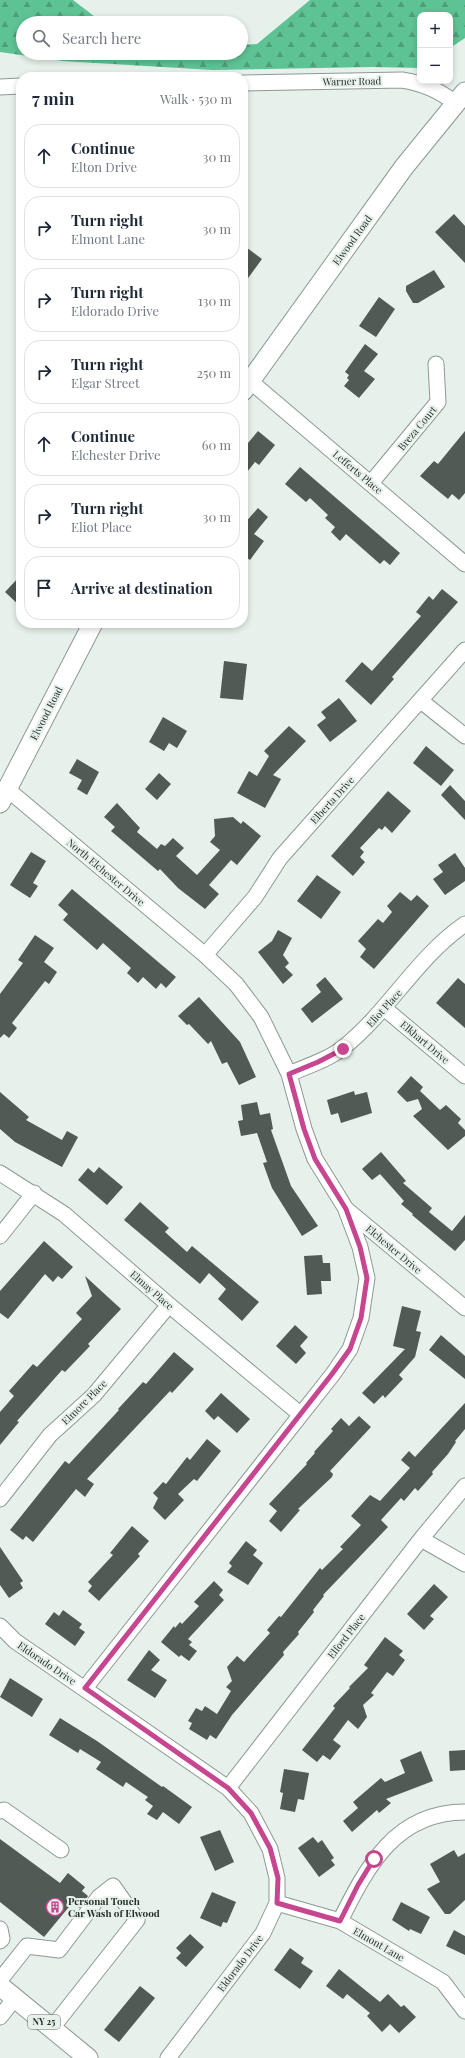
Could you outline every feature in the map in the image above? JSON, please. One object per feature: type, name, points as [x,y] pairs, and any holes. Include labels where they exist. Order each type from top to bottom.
[{"type":"main road","name":"Elwood Road","points":[[248,385],[404,167],[460,97]]},
{"type":"main road","name":"Elwood Road","points":[[4,796],[90,628]]},
{"type":"main road","name":"NY 25","points":[[0,1986],[88,2058]]},
{"type":"street","name":"Warner Road","points":[[248,83],[402,80],[419,83],[460,97]]},
{"type":"street","points":[[0,87],[16,86]]},
{"type":"street","name":"Breza Court","points":[[371,483],[438,402],[436,364]]},
{"type":"street","name":"Lefferts Place","points":[[248,387],[371,483],[465,564]]},
{"type":"street","name":"Elberta Drive","points":[[205,955],[255,897],[280,858],[465,650]]},
{"type":"street","points":[[421,701],[465,736]]},
{"type":"street","name":"North Elchester Drive","points":[[4,796],[205,955]]},
{"type":"street","name":"Eliot Place","points":[[289,1074],[318,1062],[343,1049],[384,1008],[420,965],[449,935],[465,924]]},
{"type":"street","name":"Elchester Drive","points":[[205,955],[236,984],[261,1017],[289,1074],[304,1129],[315,1159],[346,1209],[465,1308]]},
{"type":"street","name":"Elkhart Drive","points":[[384,1008],[465,1076]]},
{"type":"street","name":"Elmay Place","points":[[0,1172],[64,1214],[168,1304],[300,1414]]},
{"type":"street","points":[[0,1236],[34,1193]]},
{"type":"street","points":[[85,1688],[332,1374],[350,1349],[361,1318],[367,1278],[360,1247],[346,1209]]},
{"type":"street","name":"Elmore Place","points":[[0,1499],[50,1435],[94,1395],[168,1304]]},
{"type":"street","name":"Elford Place","points":[[228,1788],[421,1539],[465,1486]]},
{"type":"street","points":[[421,1539],[465,1564]]},
{"type":"street","name":"Eldorado Drive","points":[[0,1626],[15,1641],[228,1788],[251,1813],[270,1848],[278,1878],[277,1903],[263,1933],[168,2058]]},
{"type":"street","points":[[0,1811],[4,1810],[61,1850]]},
{"type":"street","points":[[340,1921],[358,1885],[374,1859],[395,1837],[420,1821],[453,1812],[465,1812]]},
{"type":"street","points":[[0,1980],[27,1946],[59,1950],[100,1897],[113,1886],[137,1920],[52,2028]]},
{"type":"street","name":"Elmont Lane","points":[[277,1903],[340,1921],[444,1982],[465,2011]]},
{"type":"street","points":[[0,1929],[2,1939],[0,1941]]},
{"type":"street","points":[[0,2017],[15,1998]]},
{"type":"green space","points":[[0,0],[73,0],[94,16],[16,16],[16,54],[0,52]]},
{"type":"green space","points":[[310,0],[465,0],[465,38],[453,46],[453,12],[417,12],[417,68],[372,67],[212,70],[56,60],[248,60],[248,45],[257,44]]},
{"type":"building","points":[[454,214],[465,226],[465,263],[435,232]]},
{"type":"building","points":[[248,249],[262,259],[248,278]]},
{"type":"building","points":[[434,270],[445,287],[418,303],[413,303],[406,291],[406,286]]},
{"type":"building","points":[[379,297],[395,309],[376,337],[359,326]]},
{"type":"building","points":[[365,344],[378,354],[364,371],[375,379],[359,398],[344,386],[349,380],[347,378],[349,375],[345,372]]},
{"type":"building","points":[[258,431],[275,445],[259,465],[255,462],[248,471],[248,443]]},
{"type":"building","points":[[465,431],[465,493],[459,500],[452,494],[448,499],[420,476],[434,461],[438,464]]},
{"type":"building","points":[[300,467],[400,553],[390,565],[384,560],[380,564],[346,534],[340,541],[331,532],[335,527],[325,518],[328,515],[310,498],[306,502],[285,484]]},
{"type":"building","points":[[258,508],[268,517],[254,534],[264,541],[250,560],[248,559],[248,519]]},
{"type":"building","points":[[16,580],[16,602],[5,592]]},
{"type":"building","points":[[442,589],[458,602],[392,677],[394,679],[371,705],[345,681],[362,662],[372,671],[421,616],[416,612],[429,596],[433,600]]},
{"type":"building","points":[[224,661],[247,664],[243,700],[220,698]]},
{"type":"building","points":[[339,698],[357,721],[330,742],[317,725],[326,718],[321,712]]},
{"type":"building","points":[[163,717],[187,731],[177,748],[169,743],[164,751],[149,742]]},
{"type":"building","points":[[289,726],[306,741],[273,775],[281,779],[265,808],[237,793],[249,771],[257,776],[269,756],[264,751]]},
{"type":"building","points":[[426,746],[454,770],[441,786],[413,763]]},
{"type":"building","points":[[77,759],[99,772],[87,795],[77,789],[82,780],[69,773]]},
{"type":"building","points":[[159,773],[171,784],[157,800],[145,789]]},
{"type":"building","points":[[450,785],[465,801],[465,820],[441,795]]},
{"type":"building","points":[[388,791],[411,811],[392,833],[385,826],[382,830],[379,828],[360,848],[364,852],[360,857],[365,862],[353,876],[331,856]]},
{"type":"building","points":[[117,803],[140,828],[137,832],[157,849],[161,844],[165,846],[173,838],[184,848],[176,856],[197,875],[220,850],[210,842],[215,836],[214,819],[233,817],[241,824],[243,821],[261,836],[237,865],[231,860],[209,885],[219,894],[205,909],[178,888],[160,869],[158,871],[111,831],[115,827],[104,817]]},
{"type":"building","points":[[31,852],[46,861],[33,883],[38,886],[30,898],[10,885]]},
{"type":"building","points":[[455,853],[465,868],[465,881],[445,895],[433,879],[443,872],[438,865]]},
{"type":"building","points":[[317,875],[341,892],[321,919],[297,901]]},
{"type":"building","points":[[72,889],[176,977],[166,988],[161,983],[156,989],[143,977],[138,983],[127,973],[131,968],[103,943],[97,950],[63,920],[68,914],[58,905]]},
{"type":"building","points":[[400,892],[411,901],[417,895],[429,906],[374,969],[360,957],[366,949],[358,941],[378,919],[383,923],[392,912],[387,906]]},
{"type":"building","points":[[278,930],[292,938],[283,955],[289,963],[285,967],[293,975],[283,984],[258,952],[272,941]]},
{"type":"building","points":[[35,935],[54,948],[44,962],[57,972],[49,984],[45,981],[12,1023],[17,1028],[9,1038],[4,1034],[0,1038],[0,994],[23,963],[18,960]]},
{"type":"building","points":[[325,977],[343,999],[312,1023],[301,1009],[321,992],[316,985]]},
{"type":"building","points":[[458,978],[465,984],[465,1028],[436,1003]]},
{"type":"building","points":[[199,997],[240,1042],[256,1077],[239,1085],[227,1062],[222,1064],[211,1041],[208,1044],[189,1024],[187,1025],[178,1016]]},
{"type":"building","points":[[411,1076],[423,1087],[420,1091],[440,1110],[446,1105],[461,1119],[458,1123],[465,1130],[465,1136],[448,1150],[413,1116],[422,1109],[418,1099],[407,1102],[397,1092]]},
{"type":"building","points":[[354,1091],[355,1095],[367,1092],[372,1113],[341,1123],[338,1113],[331,1115],[327,1100]]},
{"type":"building","points":[[0,1092],[29,1117],[26,1120],[62,1140],[67,1131],[78,1137],[62,1167],[15,1142],[0,1129]]},
{"type":"building","points":[[257,1102],[260,1115],[270,1113],[273,1129],[271,1130],[291,1186],[318,1226],[302,1236],[272,1188],[263,1163],[267,1162],[257,1133],[241,1136],[238,1121],[243,1120],[241,1105]]},
{"type":"building","points":[[381,1152],[406,1181],[403,1183],[432,1208],[429,1212],[452,1231],[465,1215],[465,1240],[455,1251],[401,1204],[404,1201],[380,1174],[372,1180],[362,1169]]},
{"type":"building","points":[[99,1167],[123,1187],[107,1205],[78,1180],[88,1168],[94,1173]]},
{"type":"building","points":[[140,1202],[169,1228],[165,1232],[187,1252],[192,1246],[259,1302],[242,1321],[218,1299],[226,1289],[209,1273],[200,1284],[124,1220]]},
{"type":"building","points":[[44,1241],[73,1267],[62,1279],[58,1276],[53,1282],[45,1274],[8,1319],[0,1313],[0,1291]]},
{"type":"building","points":[[322,1255],[323,1263],[330,1263],[331,1281],[321,1281],[322,1294],[307,1295],[304,1256]]},
{"type":"building","points":[[85,1276],[121,1309],[88,1344],[90,1346],[65,1372],[62,1370],[17,1421],[19,1422],[0,1445],[0,1412],[14,1396],[9,1391],[33,1364],[37,1367],[82,1319],[76,1313],[92,1296]]},
{"type":"building","points":[[402,1306],[421,1311],[416,1331],[421,1332],[415,1357],[399,1375],[403,1379],[385,1398],[383,1395],[374,1404],[362,1393],[405,1349],[393,1346]]},
{"type":"building","points":[[295,1325],[308,1337],[300,1346],[306,1353],[296,1364],[276,1346]]},
{"type":"building","points":[[441,1335],[465,1356],[465,1379],[429,1350]]},
{"type":"building","points":[[174,1352],[194,1369],[172,1393],[170,1391],[87,1479],[94,1484],[85,1497],[76,1489],[33,1542],[26,1536],[23,1540],[10,1530],[65,1461],[69,1464],[143,1382],[146,1384]]},
{"type":"building","points":[[221,1393],[250,1419],[237,1433],[218,1416],[214,1420],[205,1411]]},
{"type":"building","points":[[465,1403],[465,1429],[455,1441],[456,1442],[448,1454],[418,1491],[415,1488],[404,1501],[401,1498],[381,1520],[388,1527],[323,1595],[324,1596],[313,1610],[314,1612],[298,1632],[299,1634],[283,1652],[284,1655],[232,1715],[216,1739],[210,1735],[207,1740],[189,1729],[192,1723],[188,1721],[196,1708],[202,1711],[205,1706],[217,1714],[231,1691],[226,1687],[232,1681],[227,1667],[237,1656],[244,1662],[270,1633],[267,1630],[279,1616],[281,1617],[320,1568],[322,1570],[343,1549],[340,1547],[361,1525],[351,1516],[370,1495],[380,1501],[410,1468],[401,1460],[409,1451],[415,1457]]},
{"type":"building","points":[[359,1416],[371,1427],[330,1471],[333,1474],[332,1477],[298,1509],[300,1510],[281,1532],[269,1521],[277,1511],[269,1504],[307,1464],[306,1463],[315,1453],[314,1452],[333,1431],[331,1429],[341,1418],[349,1426]]},
{"type":"building","points":[[207,1439],[221,1451],[197,1481],[194,1479],[178,1494],[184,1500],[165,1520],[153,1508],[158,1498],[153,1493],[163,1482],[166,1484],[187,1457],[190,1460]]},
{"type":"building","points":[[132,1526],[149,1541],[138,1554],[140,1556],[99,1601],[88,1591],[92,1586],[88,1582],[113,1555],[110,1553]]},
{"type":"building","points":[[246,1541],[257,1550],[253,1555],[263,1563],[248,1585],[227,1572],[232,1566],[229,1563]]},
{"type":"building","points":[[0,1547],[23,1581],[20,1583],[23,1588],[9,1598],[0,1585]]},
{"type":"building","points":[[214,1581],[223,1590],[219,1595],[224,1600],[188,1639],[192,1642],[189,1645],[197,1651],[189,1661],[181,1655],[179,1657],[161,1642],[174,1626],[175,1628],[180,1622],[182,1624],[199,1606],[194,1602]]},
{"type":"building","points":[[434,1584],[448,1597],[430,1616],[434,1619],[424,1630],[407,1614]]},
{"type":"building","points":[[63,1610],[82,1624],[79,1628],[85,1632],[75,1646],[45,1624],[54,1612],[59,1616]]},
{"type":"building","points":[[385,1637],[403,1651],[399,1655],[405,1660],[393,1676],[387,1672],[371,1693],[374,1695],[363,1705],[367,1717],[358,1729],[348,1720],[333,1740],[341,1746],[330,1760],[323,1755],[317,1762],[302,1750],[335,1708],[333,1706],[368,1668],[364,1665]]},
{"type":"building","points":[[149,1650],[160,1660],[151,1670],[167,1680],[155,1698],[127,1680]]},
{"type":"building","points":[[10,1678],[43,1699],[32,1717],[0,1697]]},
{"type":"building","points":[[60,1718],[97,1741],[192,1807],[179,1824],[163,1812],[157,1820],[147,1814],[153,1806],[145,1800],[148,1797],[126,1782],[123,1787],[96,1769],[101,1762],[80,1749],[78,1753],[49,1735]]},
{"type":"building","points":[[465,1750],[465,1770],[450,1771],[449,1751]]},
{"type":"building","points":[[421,1751],[433,1781],[386,1799],[391,1803],[379,1813],[377,1810],[352,1832],[343,1821],[358,1808],[353,1802],[381,1778],[385,1782],[405,1773],[400,1760]]},
{"type":"building","points":[[284,1769],[309,1773],[304,1800],[298,1799],[295,1812],[280,1809],[283,1793],[280,1792]]},
{"type":"building","points":[[220,1830],[234,1862],[215,1871],[200,1837]]},
{"type":"building","points":[[313,1837],[318,1843],[322,1840],[334,1858],[331,1860],[335,1865],[319,1877],[298,1848]]},
{"type":"building","points":[[0,1839],[60,1883],[68,1873],[85,1887],[82,1891],[88,1896],[80,1908],[73,1902],[44,1937],[0,1902]]},
{"type":"building","points":[[454,1850],[458,1857],[465,1853],[465,1900],[450,1914],[445,1914],[427,1889],[440,1882],[430,1864]]},
{"type":"building","points":[[212,1892],[236,1902],[227,1923],[223,1922],[221,1927],[200,1918]]},
{"type":"building","points":[[401,1902],[430,1917],[421,1934],[410,1929],[409,1931],[392,1920]]},
{"type":"building","points":[[454,1930],[465,1936],[465,1955],[446,1946]]},
{"type":"building","points":[[190,1934],[204,1947],[186,1967],[176,1958],[181,1953],[176,1948]]},
{"type":"building","points":[[290,1948],[304,1958],[301,1963],[313,1971],[300,1989],[274,1970]]},
{"type":"building","points":[[339,1969],[380,2002],[388,1994],[401,2007],[404,2005],[416,2017],[399,2033],[390,2024],[382,2032],[367,2016],[370,2013],[347,1994],[343,1999],[326,1986]]},
{"type":"building","points":[[140,1986],[155,1998],[119,2042],[104,2030]]},
{"type":"place","name":"Personal Touch Car Wash of Elwood","points":[[55,1907]]},
{"type":"route","points":[[343,1049],[318,1062],[289,1074],[304,1129],[315,1159],[327,1181],[346,1209],[360,1247],[367,1278],[361,1318],[350,1349],[332,1374],[85,1688],[228,1788],[251,1813],[270,1848],[278,1878],[277,1903],[340,1921],[358,1885],[374,1859]]}]
